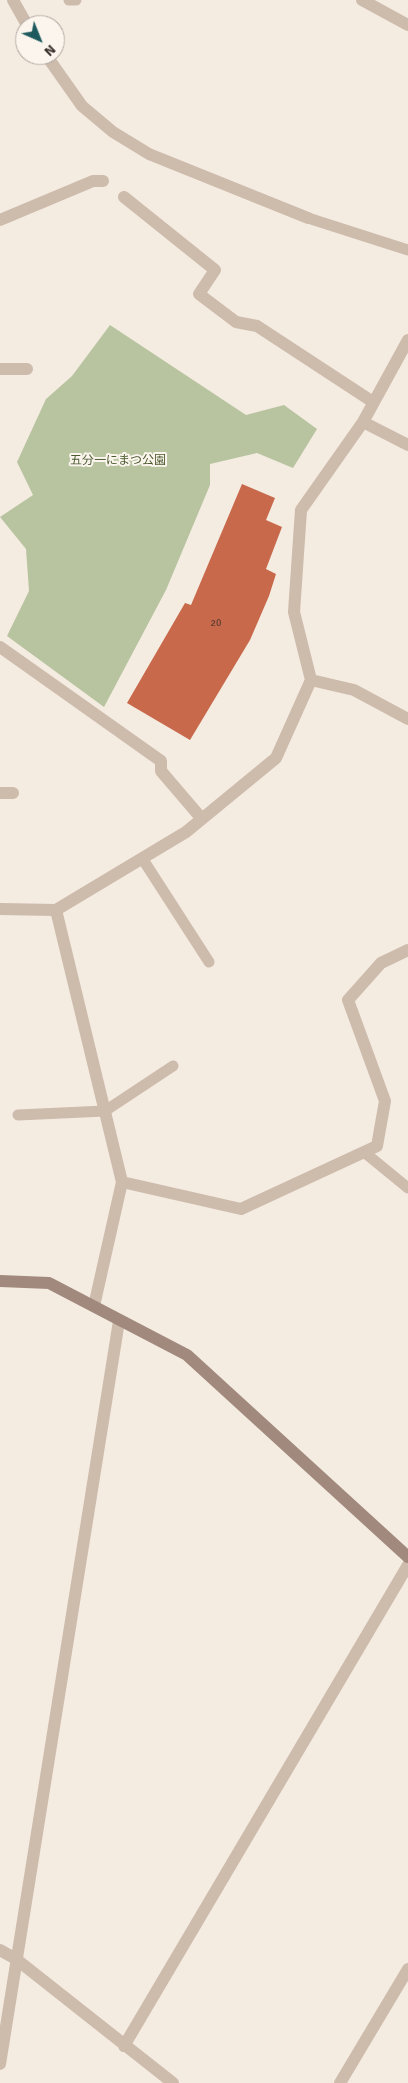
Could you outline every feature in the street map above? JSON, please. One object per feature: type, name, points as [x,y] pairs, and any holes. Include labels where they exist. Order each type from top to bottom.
[{"type":"street","points":[[13,0],[21,15]]},
{"type":"street","points":[[362,0],[408,25]]},
{"type":"street","points":[[53,65],[82,106],[113,132],[149,154],[308,218]]},
{"type":"street","points":[[0,220],[93,181],[103,181]]},
{"type":"street","points":[[124,196],[216,270],[199,294],[236,322],[257,326],[373,402]]},
{"type":"street","points":[[0,909],[56,910],[186,832],[276,758],[311,680],[294,612],[301,510],[363,422],[408,340]]},
{"type":"street","points":[[0,369],[27,370]]},
{"type":"street","points":[[363,422],[408,445]]},
{"type":"street","points":[[0,647],[161,761],[161,771],[202,819]]},
{"type":"street","points":[[311,680],[354,690],[408,719]]},
{"type":"street","points":[[56,910],[122,1182],[94,1306]]},
{"type":"street","points":[[122,1182],[241,1209],[377,1146],[385,1101],[348,1000],[382,963],[408,950]]},
{"type":"street","points":[[0,1281],[49,1283],[187,1355],[408,1557]]},
{"type":"street","points":[[0,2064],[119,1320]]},
{"type":"street","points":[[124,2046],[408,1565]]},
{"type":"street","points":[[0,1950],[16,1959],[124,2046],[174,2083]]},
{"type":"street","points":[[340,2083],[408,1969]]},
{"type":"lane","points":[[69,0],[76,0]]},
{"type":"lane","points":[[308,218],[408,250]]},
{"type":"lane","points":[[142,858],[209,962]]},
{"type":"lane","points":[[18,1115],[105,1111],[173,1066]]},
{"type":"lane","points":[[364,1152],[408,1188]]},
{"type":"green space","name":"五分一にまつ公園","points":[[110,325],[246,415],[284,405],[317,429],[293,468],[257,453],[210,464],[210,485],[166,590],[104,707],[7,636],[29,591],[26,549],[0,517],[33,495],[17,462],[46,399],[72,376]]},
{"type":"building","points":[[242,484],[275,498],[266,520],[282,527],[266,569],[276,574],[269,596],[250,640],[190,740],[127,703],[185,603],[191,605]]}]
